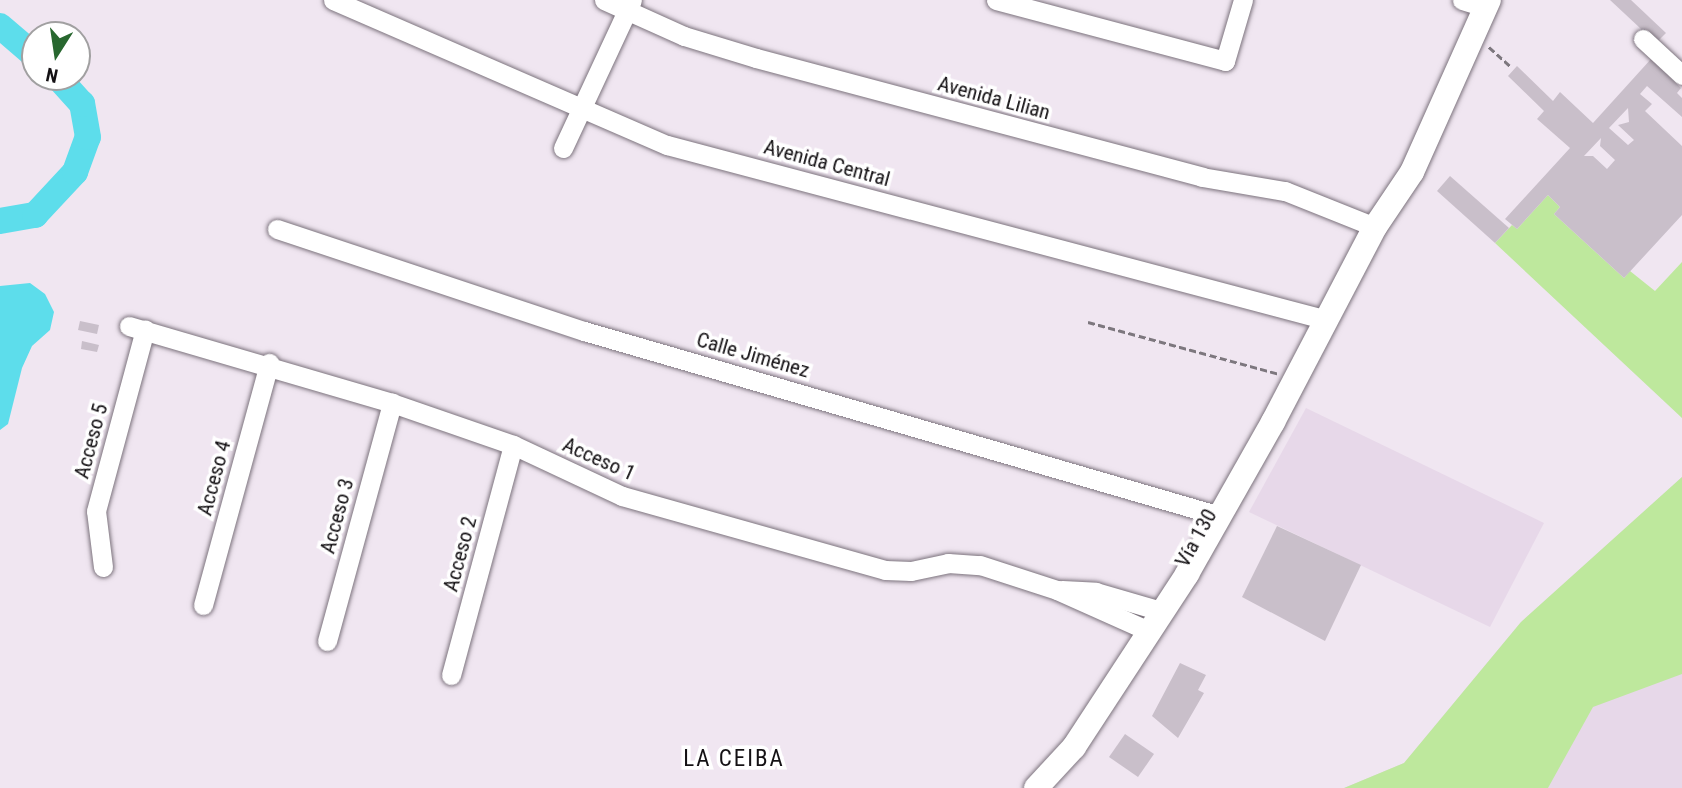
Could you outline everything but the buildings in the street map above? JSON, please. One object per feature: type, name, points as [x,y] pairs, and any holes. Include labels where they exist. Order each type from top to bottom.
[{"type":"main road","name":"Vía 130","points":[[1036,788],[1074,747],[1164,613],[1262,418],[1289,389],[1393,195],[1477,2]]},
{"type":"main road","name":"Vía 130","points":[[1116,682],[1149,619],[1215,514]]},
{"type":"street","name":"Avenida Central","points":[[333,0],[667,145],[1327,320]]},
{"type":"street","name":"Avenida Lilian","points":[[604,0],[629,6],[684,36],[756,58],[1202,177],[1285,191],[1375,227]]},
{"type":"street","points":[[996,0],[1225,61],[1242,4]]},
{"type":"street","points":[[563,148],[578,108],[629,6]]},
{"type":"street","points":[[1643,39],[1682,75]]},
{"type":"street","name":"Calle Jiménez","points":[[277,229],[584,331],[1215,514]]},
{"type":"street","name":"Acceso 1","points":[[137,328],[269,363],[392,403],[513,445],[622,496],[885,570],[964,563],[1057,590],[1096,592],[1149,619]]},
{"type":"street","name":"Acceso 5","points":[[103,567],[96,511],[137,328]]},
{"type":"street","name":"Acceso 4","points":[[203,605],[269,363]]},
{"type":"street","name":"Acceso 3","points":[[327,642],[392,403]]},
{"type":"street","name":"Acceso 2","points":[[451,675],[513,445]]},
{"type":"path","points":[[1489,46],[1512,68]]},
{"type":"path","points":[[1088,322],[1289,389]]},
{"type":"shaded area","points":[[1306,408],[1544,523],[1490,627],[1249,512]]},
{"type":"shaded area","points":[[1682,477],[1682,788],[1344,788],[1404,763],[1521,622]]},
{"type":"green space","points":[[1548,195],[1560,207],[1554,214],[1624,278],[1630,271],[1655,291],[1682,262],[1682,418],[1495,243],[1512,225],[1517,229]]},
{"type":"green space","points":[[1682,477],[1682,674],[1593,707],[1548,788],[1344,788],[1404,763],[1521,622]]},
{"type":"water","points":[[30,283],[45,294],[54,312],[50,330],[32,346],[22,368],[8,424],[0,430],[0,286]]},
{"type":"waterway","points":[[0,26],[21,44]]},
{"type":"waterway","points":[[0,221],[35,215],[75,172],[88,137],[82,104],[70,91]]},
{"type":"district","name":"LA CEIBA","points":[[734,759]]}]
